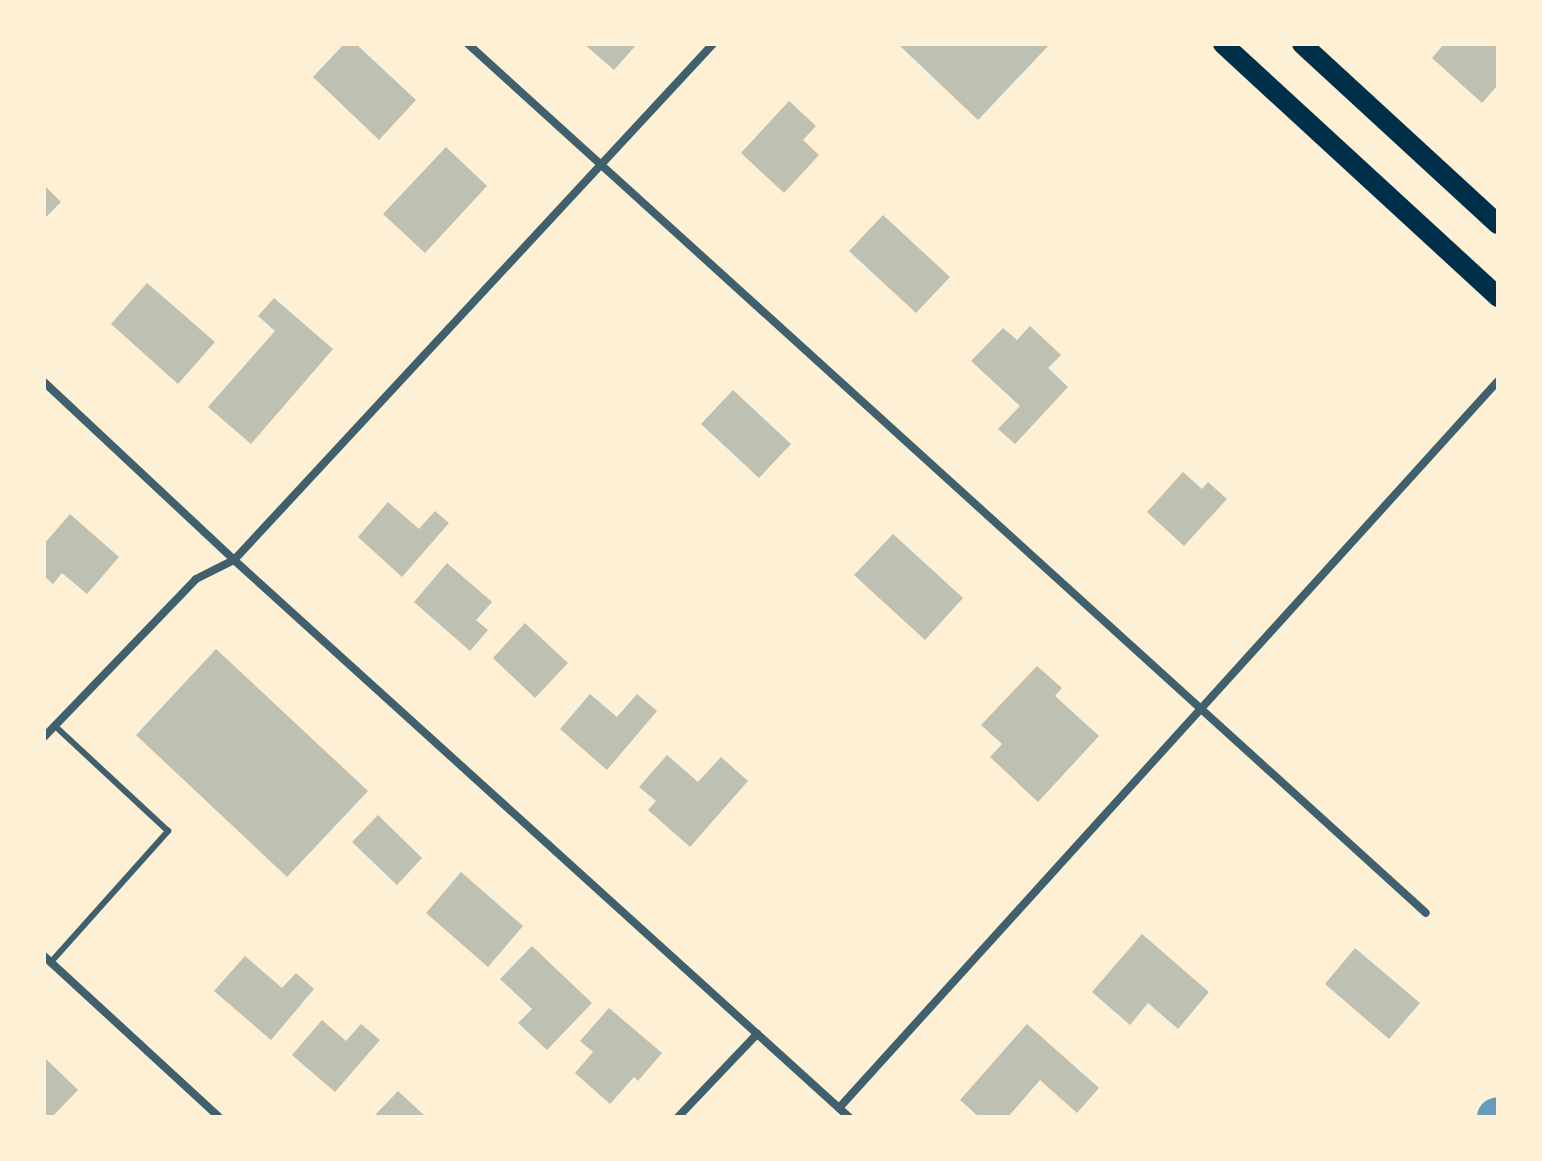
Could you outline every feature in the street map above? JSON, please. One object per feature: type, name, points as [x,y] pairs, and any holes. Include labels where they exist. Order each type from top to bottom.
[{"type":"main road","points":[[1223,44],[1498,297]]},
{"type":"main road","points":[[1302,44],[1498,224]]},
{"type":"street","points":[[468,44],[1426,913]]},
{"type":"street","points":[[44,737],[196,579],[234,560],[713,44]]},
{"type":"street","points":[[839,1108],[1498,381]]},
{"type":"street","points":[[44,382],[234,560],[849,1117]]},
{"type":"street","points":[[47,959],[219,1117]]},
{"type":"street","points":[[678,1117],[757,1034]]},
{"type":"lane","points":[[47,959],[168,831],[55,726]]},
{"type":"building","points":[[344,44],[356,44],[416,100],[379,140],[313,77]]},
{"type":"building","points":[[584,44],[637,44],[614,70]]},
{"type":"building","points":[[898,44],[1050,44],[978,120]]},
{"type":"building","points":[[1444,44],[1498,44],[1498,85],[1482,103],[1432,58]]},
{"type":"building","points":[[789,101],[816,126],[803,140],[819,155],[784,193],[741,153]]},
{"type":"building","points":[[446,147],[487,186],[425,253],[383,214]]},
{"type":"building","points":[[44,185],[61,202],[44,219]]},
{"type":"building","points":[[883,215],[950,277],[916,313],[849,251]]},
{"type":"building","points":[[147,283],[215,342],[178,384],[111,324]]},
{"type":"building","points":[[274,298],[333,349],[251,444],[208,407],[275,331],[258,316]]},
{"type":"building","points":[[1030,326],[1061,355],[1048,368],[1068,387],[1015,444],[998,429],[1020,406],[971,361],[1003,328],[1017,340]]},
{"type":"building","points":[[733,390],[791,444],[759,478],[701,424]]},
{"type":"building","points":[[1183,472],[1202,489],[1208,482],[1227,499],[1184,546],[1147,512]]},
{"type":"building","points":[[388,502],[419,529],[435,511],[449,523],[402,577],[358,537]]},
{"type":"building","points":[[70,514],[119,557],[87,594],[62,573],[53,584],[44,576],[44,544]]},
{"type":"building","points":[[893,534],[963,598],[925,640],[854,575]]},
{"type":"building","points":[[447,563],[492,602],[476,620],[488,630],[470,651],[414,602]]},
{"type":"building","points":[[525,623],[568,663],[535,698],[493,658]]},
{"type":"building","points":[[216,649],[368,791],[287,877],[136,735]]},
{"type":"building","points":[[1037,666],[1062,688],[1055,696],[1099,736],[1038,802],[990,757],[1002,744],[981,725]]},
{"type":"building","points":[[590,694],[617,717],[637,694],[657,711],[607,770],[560,729]]},
{"type":"building","points":[[667,755],[698,782],[721,757],[748,781],[690,847],[648,810],[656,801],[639,787]]},
{"type":"building","points":[[378,815],[422,858],[397,885],[352,842]]},
{"type":"building","points":[[461,872],[523,926],[488,967],[426,913]]},
{"type":"building","points":[[1142,934],[1209,992],[1178,1029],[1148,1003],[1130,1025],[1092,992]]},
{"type":"building","points":[[532,946],[592,1003],[547,1050],[518,1023],[532,1009],[500,979]]},
{"type":"building","points":[[1355,948],[1420,1003],[1389,1039],[1325,984]]},
{"type":"building","points":[[245,956],[282,988],[296,973],[314,989],[271,1040],[214,991]]},
{"type":"building","points":[[609,1008],[662,1053],[638,1081],[634,1077],[610,1104],[575,1073],[593,1052],[580,1041]]},
{"type":"building","points":[[322,1020],[346,1041],[361,1024],[380,1040],[335,1092],[292,1055]]},
{"type":"building","points":[[1027,1024],[1099,1088],[1077,1113],[1040,1080],[1008,1117],[979,1117],[960,1100]]},
{"type":"building","points":[[44,1057],[78,1090],[52,1117],[44,1117]]},
{"type":"building","points":[[398,1091],[426,1117],[373,1117]]}]
